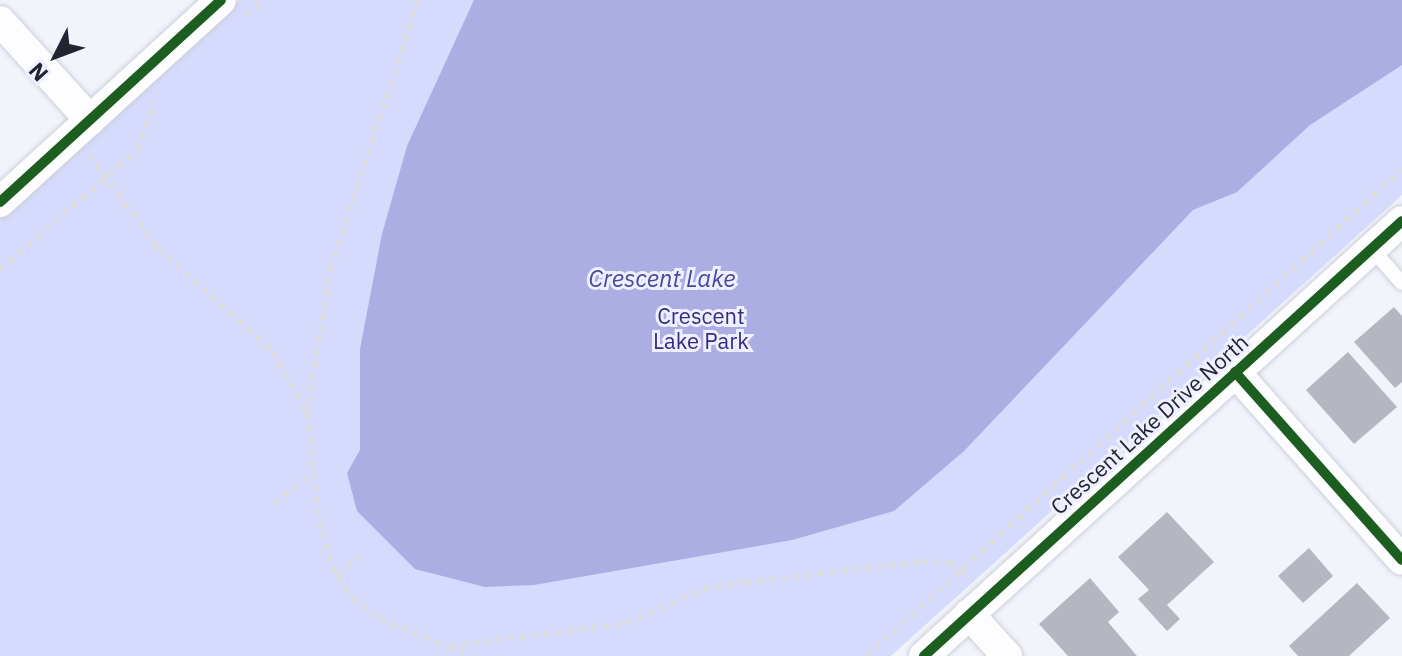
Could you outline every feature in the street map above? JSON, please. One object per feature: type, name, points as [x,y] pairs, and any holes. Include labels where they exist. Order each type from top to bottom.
[{"type":"street","points":[[0,202],[82,127],[231,10]]},
{"type":"street","points":[[0,21],[82,127]]},
{"type":"street","name":"Crescent Lake Drive North","points":[[924,656],[1402,221]]},
{"type":"street","points":[[1235,372],[1402,560]]},
{"type":"street","points":[[969,614],[1007,656]]},
{"type":"lane","points":[[1372,249],[1402,283]]},
{"type":"path","points":[[231,10],[263,0]]},
{"type":"path","points":[[418,0],[331,266],[307,413],[312,474],[338,575],[380,618],[470,656]]},
{"type":"path","points":[[0,269],[108,178],[147,134],[159,92]]},
{"type":"path","points":[[82,127],[108,178],[158,248],[273,351],[307,413]]},
{"type":"path","points":[[866,656],[1402,169]]},
{"type":"path","points":[[274,503],[312,474]]},
{"type":"path","points":[[338,575],[365,551]]},
{"type":"path","points":[[448,646],[626,623],[703,589],[746,582],[921,561],[962,567]]},
{"type":"green space","name":"Crescent Lake Park","points":[[239,0],[1402,0],[1402,195],[891,656],[0,656],[0,219]]},
{"type":"water","name":"Crescent Lake","points":[[474,0],[1402,0],[1402,65],[1310,125],[1237,192],[1193,210],[964,451],[894,511],[792,540],[534,585],[485,587],[415,569],[357,511],[347,473],[360,450],[360,349],[382,234],[407,146]]},
{"type":"building","points":[[1394,307],[1402,316],[1402,382],[1395,388],[1354,342]]},
{"type":"building","points":[[1348,352],[1397,407],[1354,444],[1306,390]]},
{"type":"building","points":[[1167,512],[1214,562],[1167,605],[1180,619],[1167,631],[1138,599],[1149,590],[1118,557]]},
{"type":"building","points":[[1309,548],[1333,576],[1303,603],[1278,576]]},
{"type":"building","points":[[1090,578],[1119,612],[1108,622],[1137,656],[1068,656],[1039,624]]},
{"type":"building","points":[[1357,583],[1390,618],[1349,656],[1298,656],[1289,646]]},
{"type":"cycle path","points":[[0,202],[221,0]]},
{"type":"cycle path","points":[[924,656],[1402,221]]},
{"type":"cycle path","points":[[1235,372],[1402,560]]}]
